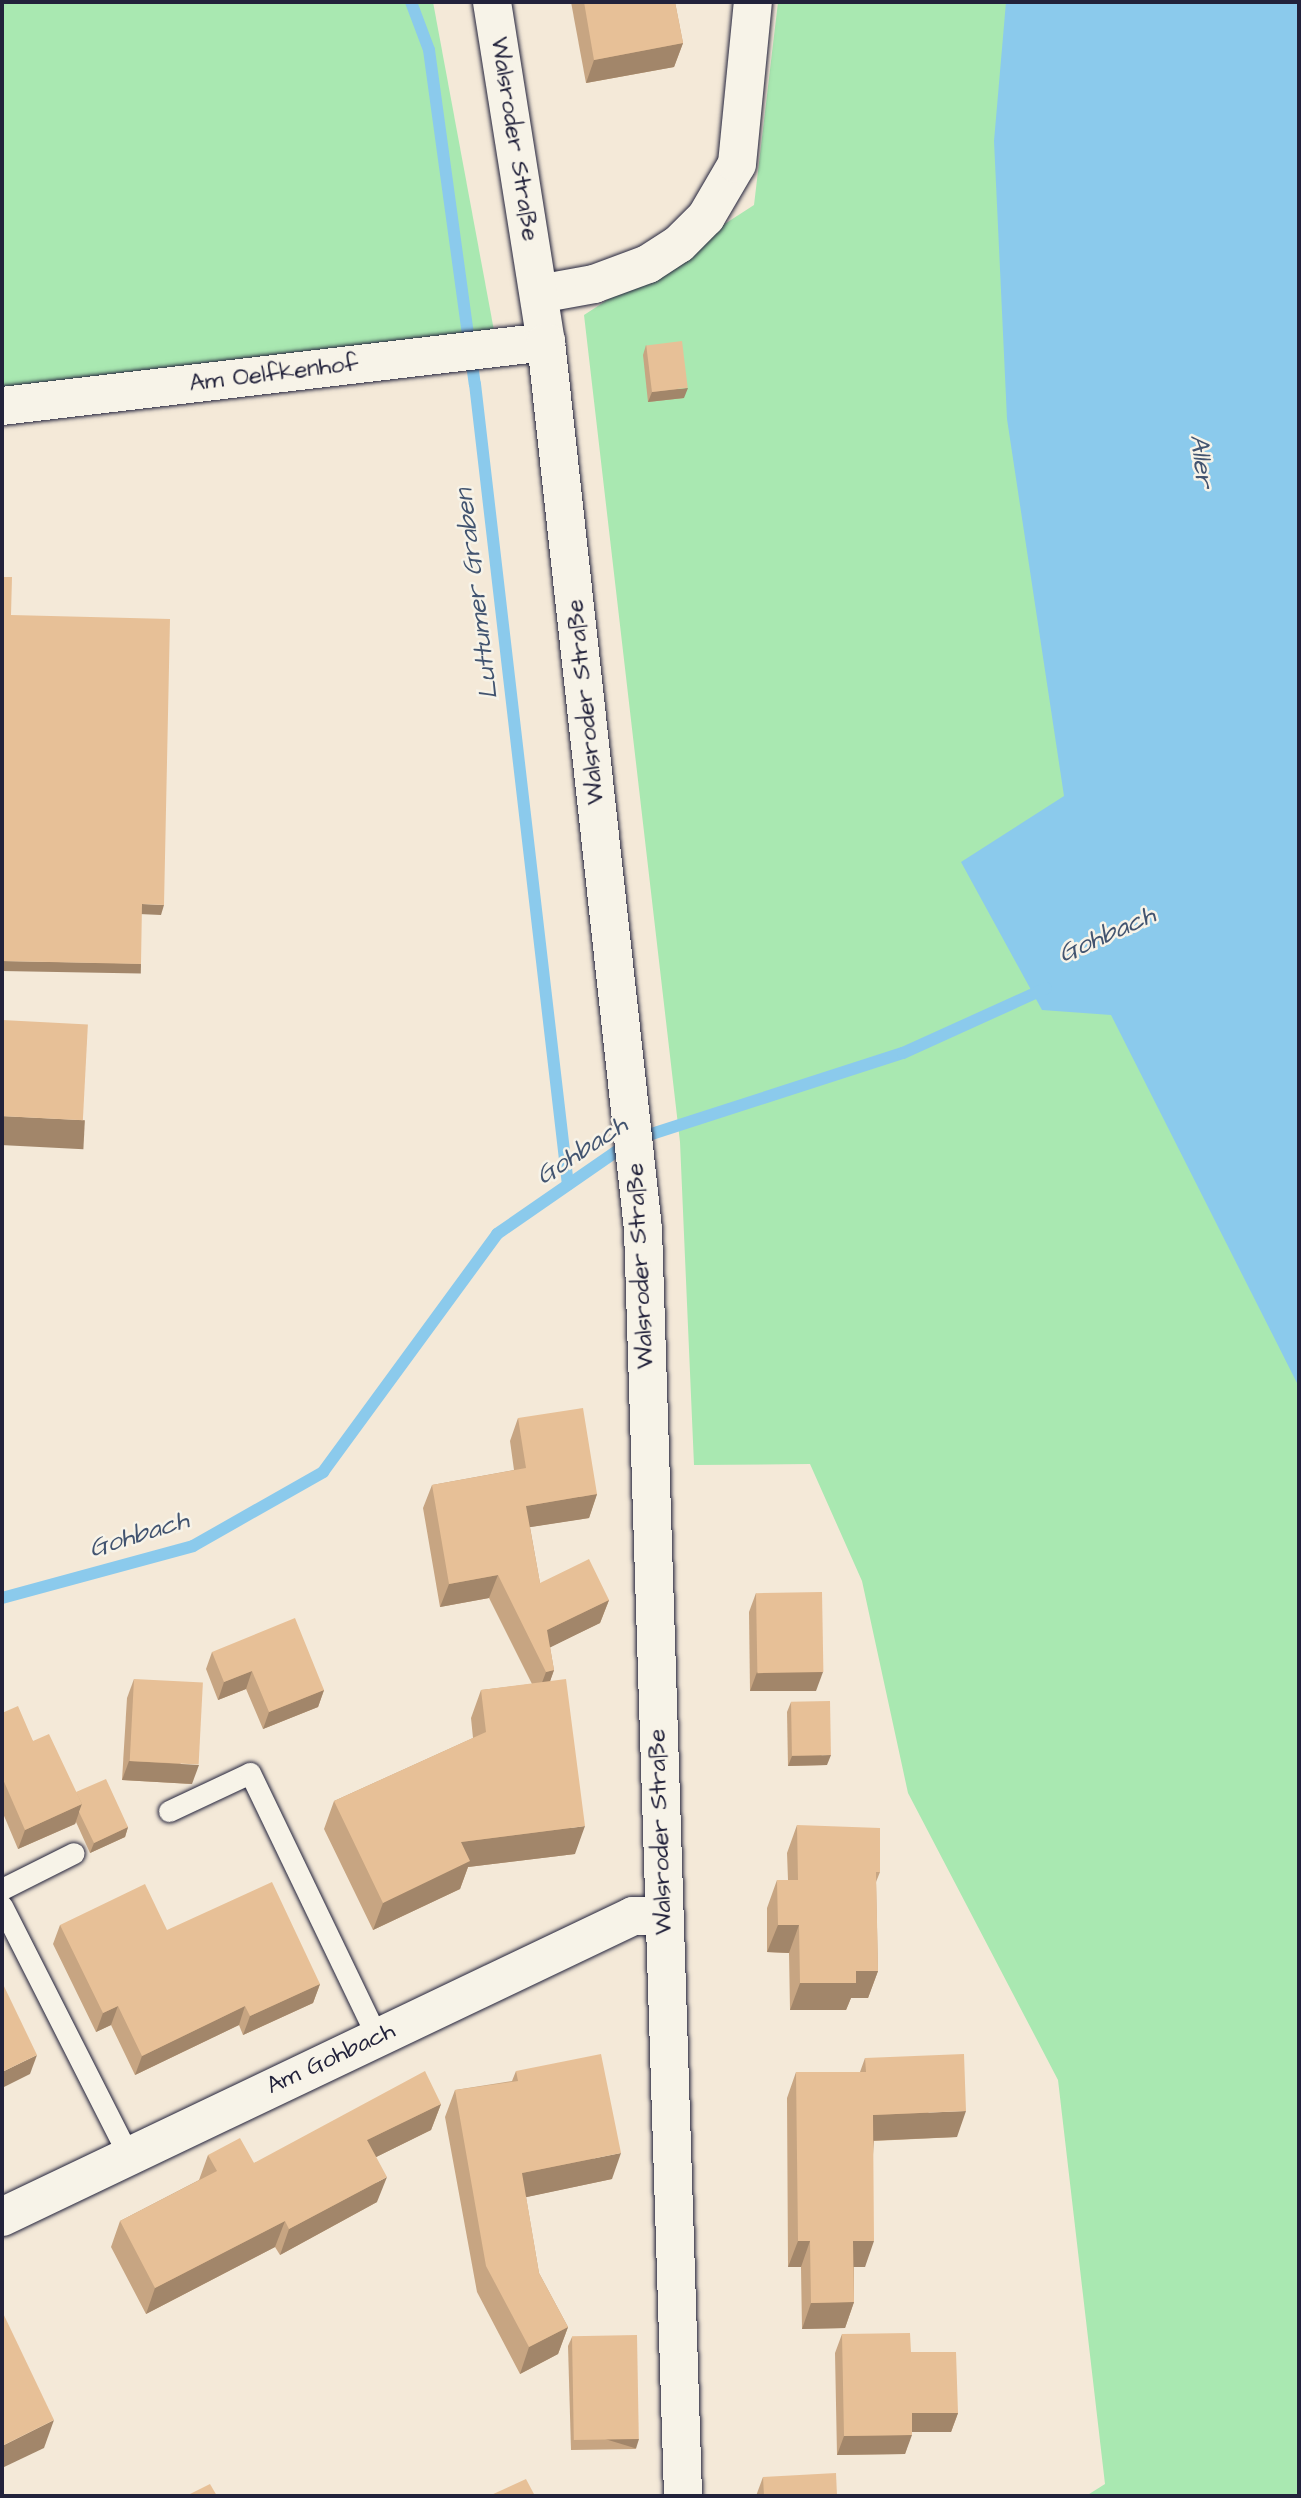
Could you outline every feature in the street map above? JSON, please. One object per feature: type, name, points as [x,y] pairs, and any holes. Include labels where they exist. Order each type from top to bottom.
[{"type":"main road","name":"Walsroder Straße","points":[[492,2],[546,342],[643,1229],[683,2496]]},
{"type":"main road","points":[[539,294],[594,284],[648,264],[679,244],[706,217],[737,164],[753,2]]},
{"type":"main road","name":"Am Oelfkenhof","points":[[2,406],[546,342]]},
{"type":"main road","name":"Am Gohbach","points":[[2,2217],[128,2154],[633,1916],[664,1916]]},
{"type":"lane","points":[[169,1811],[250,1773],[377,2037]]},
{"type":"lane","points":[[2,1889],[75,1853]]},
{"type":"lane","points":[[2,1906],[128,2154]]},
{"type":"green space","points":[[2,2],[433,2],[495,336],[2,388]]},
{"type":"green space","points":[[778,2],[1299,2],[1299,2496],[1086,2496],[1105,2484],[1058,2080],[908,1793],[862,1581],[810,1464],[694,1465],[680,1142],[584,315],[754,205]]},
{"type":"water","name":"Aller","points":[[1006,2],[1299,2],[1299,1387],[1111,1015],[1042,1010],[961,862],[1064,796],[1007,419],[994,141]]},
{"type":"building","points":[[584,2],[675,2],[683,43],[594,60]]},
{"type":"building","points":[[682,341],[688,388],[652,392],[646,345]]},
{"type":"building","points":[[2,577],[12,577],[11,615],[170,619],[164,905],[142,904],[141,964],[2,961]]},
{"type":"building","points":[[2,1020],[88,1025],[83,1120],[2,1116]]},
{"type":"building","points":[[583,1408],[597,1494],[526,1506],[540,1583],[589,1559],[609,1600],[547,1630],[554,1670],[546,1672],[498,1575],[449,1584],[432,1485],[526,1468],[518,1418]]},
{"type":"building","points":[[822,1592],[823,1672],[757,1673],[756,1593]]},
{"type":"building","points":[[295,1618],[324,1690],[269,1712],[252,1671],[224,1682],[212,1652]]},
{"type":"building","points":[[134,1679],[203,1683],[199,1764],[130,1761]]},
{"type":"building","points":[[566,1679],[585,1826],[461,1842],[470,1861],[383,1903],[334,1801],[486,1732],[481,1690]]},
{"type":"building","points":[[830,1701],[831,1755],[792,1756],[791,1702]]},
{"type":"building","points":[[18,1706],[33,1741],[49,1734],[82,1804],[25,1830],[2,1777],[2,1713]]},
{"type":"building","points":[[106,1779],[128,1827],[94,1843],[79,1812],[82,1804],[76,1792]]},
{"type":"building","points":[[797,1825],[880,1828],[880,1872],[876,1872],[878,1971],[856,1971],[856,1983],[800,1983],[799,1925],[778,1925],[777,1880],[798,1880]]},
{"type":"building","points":[[272,1882],[320,1984],[250,2016],[245,2006],[142,2056],[118,2006],[103,2013],[60,1925],[145,1884],[167,1930]]},
{"type":"building","points":[[2,1982],[37,2055],[2,2072]]},
{"type":"building","points":[[601,2054],[621,2153],[522,2173],[539,2273],[568,2327],[529,2347],[486,2266],[455,2090],[518,2081],[516,2071]]},
{"type":"building","points":[[964,2054],[966,2111],[873,2115],[874,2241],[853,2241],[854,2302],[811,2303],[810,2241],[798,2241],[796,2072],[866,2072],[865,2058]]},
{"type":"building","points":[[425,2071],[441,2104],[367,2140],[387,2177],[289,2229],[285,2221],[155,2288],[120,2221],[217,2171],[208,2155],[240,2138],[254,2163]]},
{"type":"building","points":[[2,2311],[54,2420],[2,2446]]},
{"type":"building","points":[[910,2333],[911,2352],[956,2352],[958,2413],[912,2413],[912,2435],[844,2436],[842,2334]]},
{"type":"building","points":[[637,2335],[639,2439],[574,2440],[572,2336]]},
{"type":"building","points":[[836,2473],[837,2496],[764,2496],[763,2477]]},
{"type":"building","points":[[526,2479],[535,2496],[489,2496]]},
{"type":"building","points":[[210,2484],[217,2496],[186,2496]]},
{"type":"waterway","name":"Luttumer Graben","points":[[411,2],[429,50],[475,384],[568,1185]]},
{"type":"waterway","name":"Gohbach","points":[[2,1598],[193,1546],[323,1472],[497,1234],[633,1140],[903,1053],[1046,988]]}]
